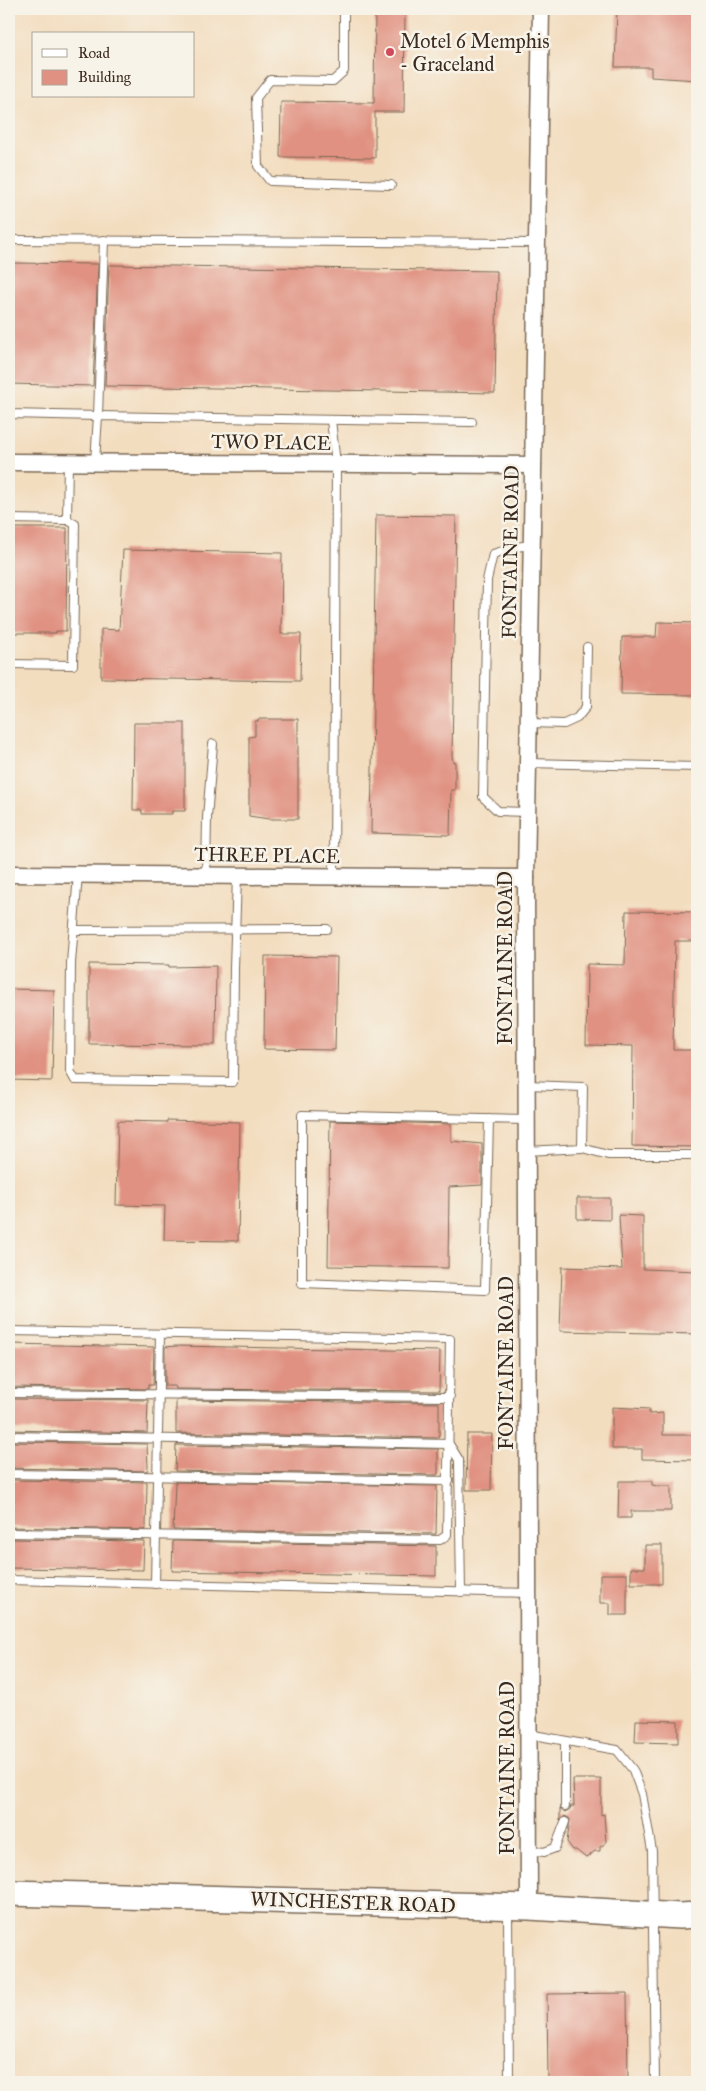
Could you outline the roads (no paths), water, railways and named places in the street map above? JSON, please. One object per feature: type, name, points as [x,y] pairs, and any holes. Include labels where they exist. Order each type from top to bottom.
[{"type":"main road","name":"WINCHESTER ROAD","points":[[9,1893],[519,1907],[652,1915],[697,1915]]},
{"type":"street","name":"FONTAINE ROAD","points":[[519,1907],[529,1850],[526,878],[541,9]]},
{"type":"street","name":"TWO PLACE","points":[[9,462],[533,466]]},
{"type":"street","name":"THREE PLACE","points":[[9,874],[526,878]]},
{"type":"lane","points":[[344,9],[344,71],[333,81],[270,80],[256,98],[258,166],[270,181],[391,185]]},
{"type":"lane","points":[[9,240],[537,243]]},
{"type":"lane","points":[[95,462],[104,240]]},
{"type":"lane","points":[[9,414],[472,422]]},
{"type":"lane","points":[[331,420],[336,464],[334,876]]},
{"type":"lane","points":[[67,520],[68,462]]},
{"type":"lane","points":[[9,519],[67,520],[75,524],[73,664],[9,664]]},
{"type":"lane","points":[[527,812],[498,812],[483,797],[486,609],[487,580],[493,554],[516,547],[532,545]]},
{"type":"lane","points":[[529,723],[564,724],[577,718],[586,707],[587,647]]},
{"type":"lane","points":[[206,875],[207,818],[213,744]]},
{"type":"lane","points":[[528,763],[697,767]]},
{"type":"lane","points":[[78,874],[72,963],[70,1072],[75,1080],[233,1082],[235,928],[238,876]]},
{"type":"lane","points":[[74,930],[327,929]]},
{"type":"lane","points":[[526,1085],[583,1088],[582,1148]]},
{"type":"lane","points":[[489,1119],[485,1290],[302,1283],[302,1115],[489,1119],[526,1120]]},
{"type":"lane","points":[[527,1151],[582,1148],[608,1155],[697,1155]]},
{"type":"lane","points":[[9,1332],[450,1339],[447,1535],[440,1540],[9,1533]]},
{"type":"lane","points":[[155,1584],[160,1334]]},
{"type":"lane","points":[[9,1393],[450,1397]]},
{"type":"lane","points":[[9,1436],[449,1444]]},
{"type":"lane","points":[[449,1444],[459,1460],[461,1592]]},
{"type":"lane","points":[[9,1474],[449,1481]]},
{"type":"lane","points":[[9,1580],[528,1593]]},
{"type":"lane","points":[[528,1734],[617,1750],[634,1770],[642,1794],[652,1851],[655,2082]]},
{"type":"lane","points":[[565,1740],[565,1806]]},
{"type":"lane","points":[[529,1850],[544,1852],[555,1848],[565,1822]]},
{"type":"lane","points":[[509,2082],[519,1907]]},
{"type":"place","name":"Motel 6 Memphis - Graceland","points":[[390,52]]}]
